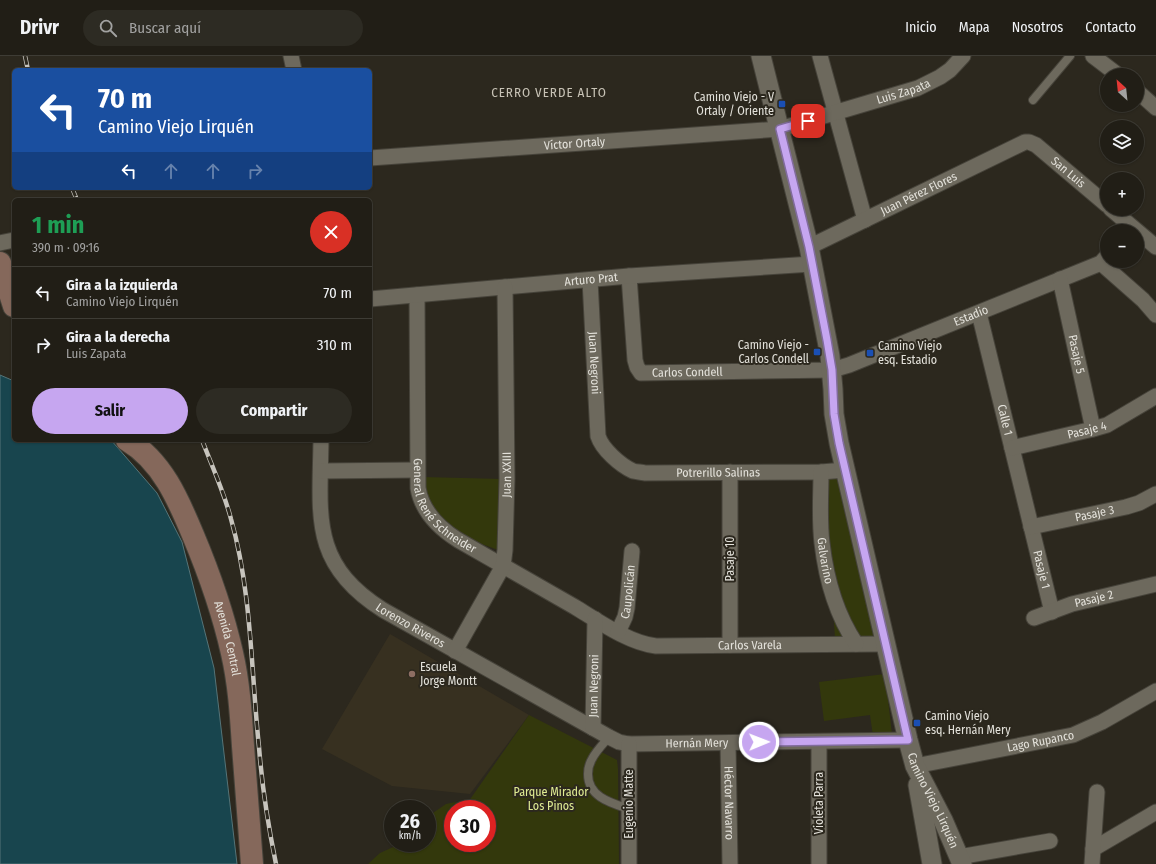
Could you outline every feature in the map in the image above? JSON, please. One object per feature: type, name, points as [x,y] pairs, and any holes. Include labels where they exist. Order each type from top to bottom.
[{"type":"main road","points":[[0,263],[12,300]]},
{"type":"main road","name":"Avenida Central","points":[[130,442],[147,456],[165,477],[176,494],[198,547],[226,627],[234,660],[240,706],[252,864]]},
{"type":"street","points":[[291,56],[294,68]]},
{"type":"street","name":"Camino Viejo Lirquén","points":[[761,56],[811,256],[832,370],[834,414],[845,470],[908,740],[915,766],[959,855]]},
{"type":"street","points":[[820,56],[865,220]]},
{"type":"street","name":"Luis Zapata","points":[[780,129],[907,92],[929,83],[950,70],[963,56]]},
{"type":"street","points":[[1093,56],[1109,68]]},
{"type":"street","points":[[1144,97],[1156,108]]},
{"type":"street","name":"Víctor Ortaly","points":[[372,158],[780,129]]},
{"type":"street","name":"Juan Pérez Flores","points":[[811,256],[865,220],[1022,144],[1029,142]]},
{"type":"street","name":"San Luis","points":[[1029,142],[1036,145],[1100,199]]},
{"type":"street","points":[[1118,216],[1125,224]]},
{"type":"street","points":[[1144,239],[1156,247]]},
{"type":"street","points":[[0,243],[12,240]]},
{"type":"street","name":"Arturo Prat","points":[[372,299],[590,280],[811,256]]},
{"type":"street","name":"Estadio","points":[[832,370],[850,365],[979,313],[1060,280],[1100,261]]},
{"type":"street","points":[[1113,268],[1156,315]]},
{"type":"street","name":"Carlos Condell","points":[[629,276],[635,360],[641,373],[832,370]]},
{"type":"street","name":"Juan Negroni","points":[[590,280],[598,436],[601,444]]},
{"type":"street","name":"Pasaje 5","points":[[1060,280],[1093,429]]},
{"type":"street","name":"Juan XXIII","points":[[455,651],[503,566],[505,550],[506,479],[505,287]]},
{"type":"street","name":"General René Schneider","points":[[416,294],[417,470],[418,488],[421,501],[430,516],[438,525],[458,540],[618,632]]},
{"type":"street","name":"Calle 1","points":[[979,313],[1031,527]]},
{"type":"street","name":"Pasaje 4","points":[[1012,448],[1093,429],[1119,419],[1156,396]]},
{"type":"street","name":"Lorenzo Riveros","points":[[321,442],[320,511],[323,533],[331,556],[346,579],[354,588],[372,603],[455,651],[608,737],[619,742],[630,744]]},
{"type":"street","name":"Potrerillo Salinas","points":[[601,444],[609,453],[635,472],[821,472],[845,470]]},
{"type":"street","points":[[321,471],[417,470]]},
{"type":"street","name":"Pasaje 10","points":[[730,472],[730,645]]},
{"type":"street","name":"Galvarino","points":[[821,472],[822,542],[825,560],[838,611],[856,644]]},
{"type":"street","name":"Pasaje 3","points":[[1031,527],[1126,507],[1139,503],[1156,494]]},
{"type":"street","name":"Pasaje 1","points":[[1031,527],[1052,612]]},
{"type":"street","name":"Caupolicán","points":[[618,632],[628,608],[632,551]]},
{"type":"street","name":"Pasaje 2","points":[[1034,618],[1088,600],[1156,584]]},
{"type":"street","name":"Juan Negroni","points":[[593,728],[595,619]]},
{"type":"street","name":"Carlos Varela","points":[[618,632],[633,640],[650,646],[886,644]]},
{"type":"street","name":"Lago Rupanco","points":[[915,766],[1073,735],[1102,722],[1156,690]]},
{"type":"street","name":"Hernán Mery","points":[[630,744],[908,740]]},
{"type":"street","name":"Violeta Parra","points":[[819,864],[820,742]]},
{"type":"street","name":"Héctor Navarro","points":[[728,743],[730,864]]},
{"type":"street","name":"Eugenio Matte","points":[[629,864],[630,744]]},
{"type":"street","points":[[915,766],[931,859]]},
{"type":"street","points":[[1092,864],[1097,792]]},
{"type":"street","points":[[1093,848],[1156,812]]},
{"type":"street","points":[[931,859],[934,850],[943,846],[959,855],[1050,841]]},
{"type":"lane","points":[[1033,100],[1070,56]]},
{"type":"lane","points":[[608,737],[592,760],[588,773],[589,784],[593,791],[602,798],[629,809]]},
{"type":"shaded area","name":"Escuela Jorge Montt","points":[[390,634],[529,715],[470,794],[392,786],[322,749]]},
{"type":"green space","points":[[837,476],[875,640],[835,638],[824,477]]},
{"type":"green space","points":[[423,477],[502,479],[501,551],[454,534],[430,512]]},
{"type":"green space","points":[[885,674],[892,734],[873,736],[870,715],[824,721],[819,682]]},
{"type":"green space","name":"Parque Mirador Los Pinos","points":[[529,715],[617,760],[619,864],[368,864],[384,851],[436,852],[436,811],[444,805],[444,852],[496,852],[496,800],[470,800]]},
{"type":"water","points":[[0,375],[12,380],[12,442],[113,442],[157,493],[182,542],[214,668],[237,864],[0,864]]},
{"type":"railway","points":[[25,56],[28,68]]},
{"type":"railway","points":[[73,190],[76,198]]},
{"type":"railway","points":[[203,442],[228,509],[238,547],[243,575],[250,633],[256,719],[262,776],[276,864]]},
{"type":"place","name":"Camino Viejo - V Ortaly / Oriente","points":[[782,104]]},
{"type":"place","name":"Camino Viejo - Carlos Condell","points":[[817,352]]},
{"type":"place","name":"Camino Viejo esq. Estadio","points":[[870,353]]},
{"type":"place","name":"Escuela Jorge Montt","points":[[412,674]]},
{"type":"place","name":"Camino Viejo esq. Hernán Mery","points":[[917,723]]},
{"type":"district","name":"CERRO VERDE ALTO","points":[[549,92]]},
{"type":"route","points":[[759,742],[908,740],[839,443],[834,414],[832,370],[827,340],[809,247],[780,129],[808,121]]}]
